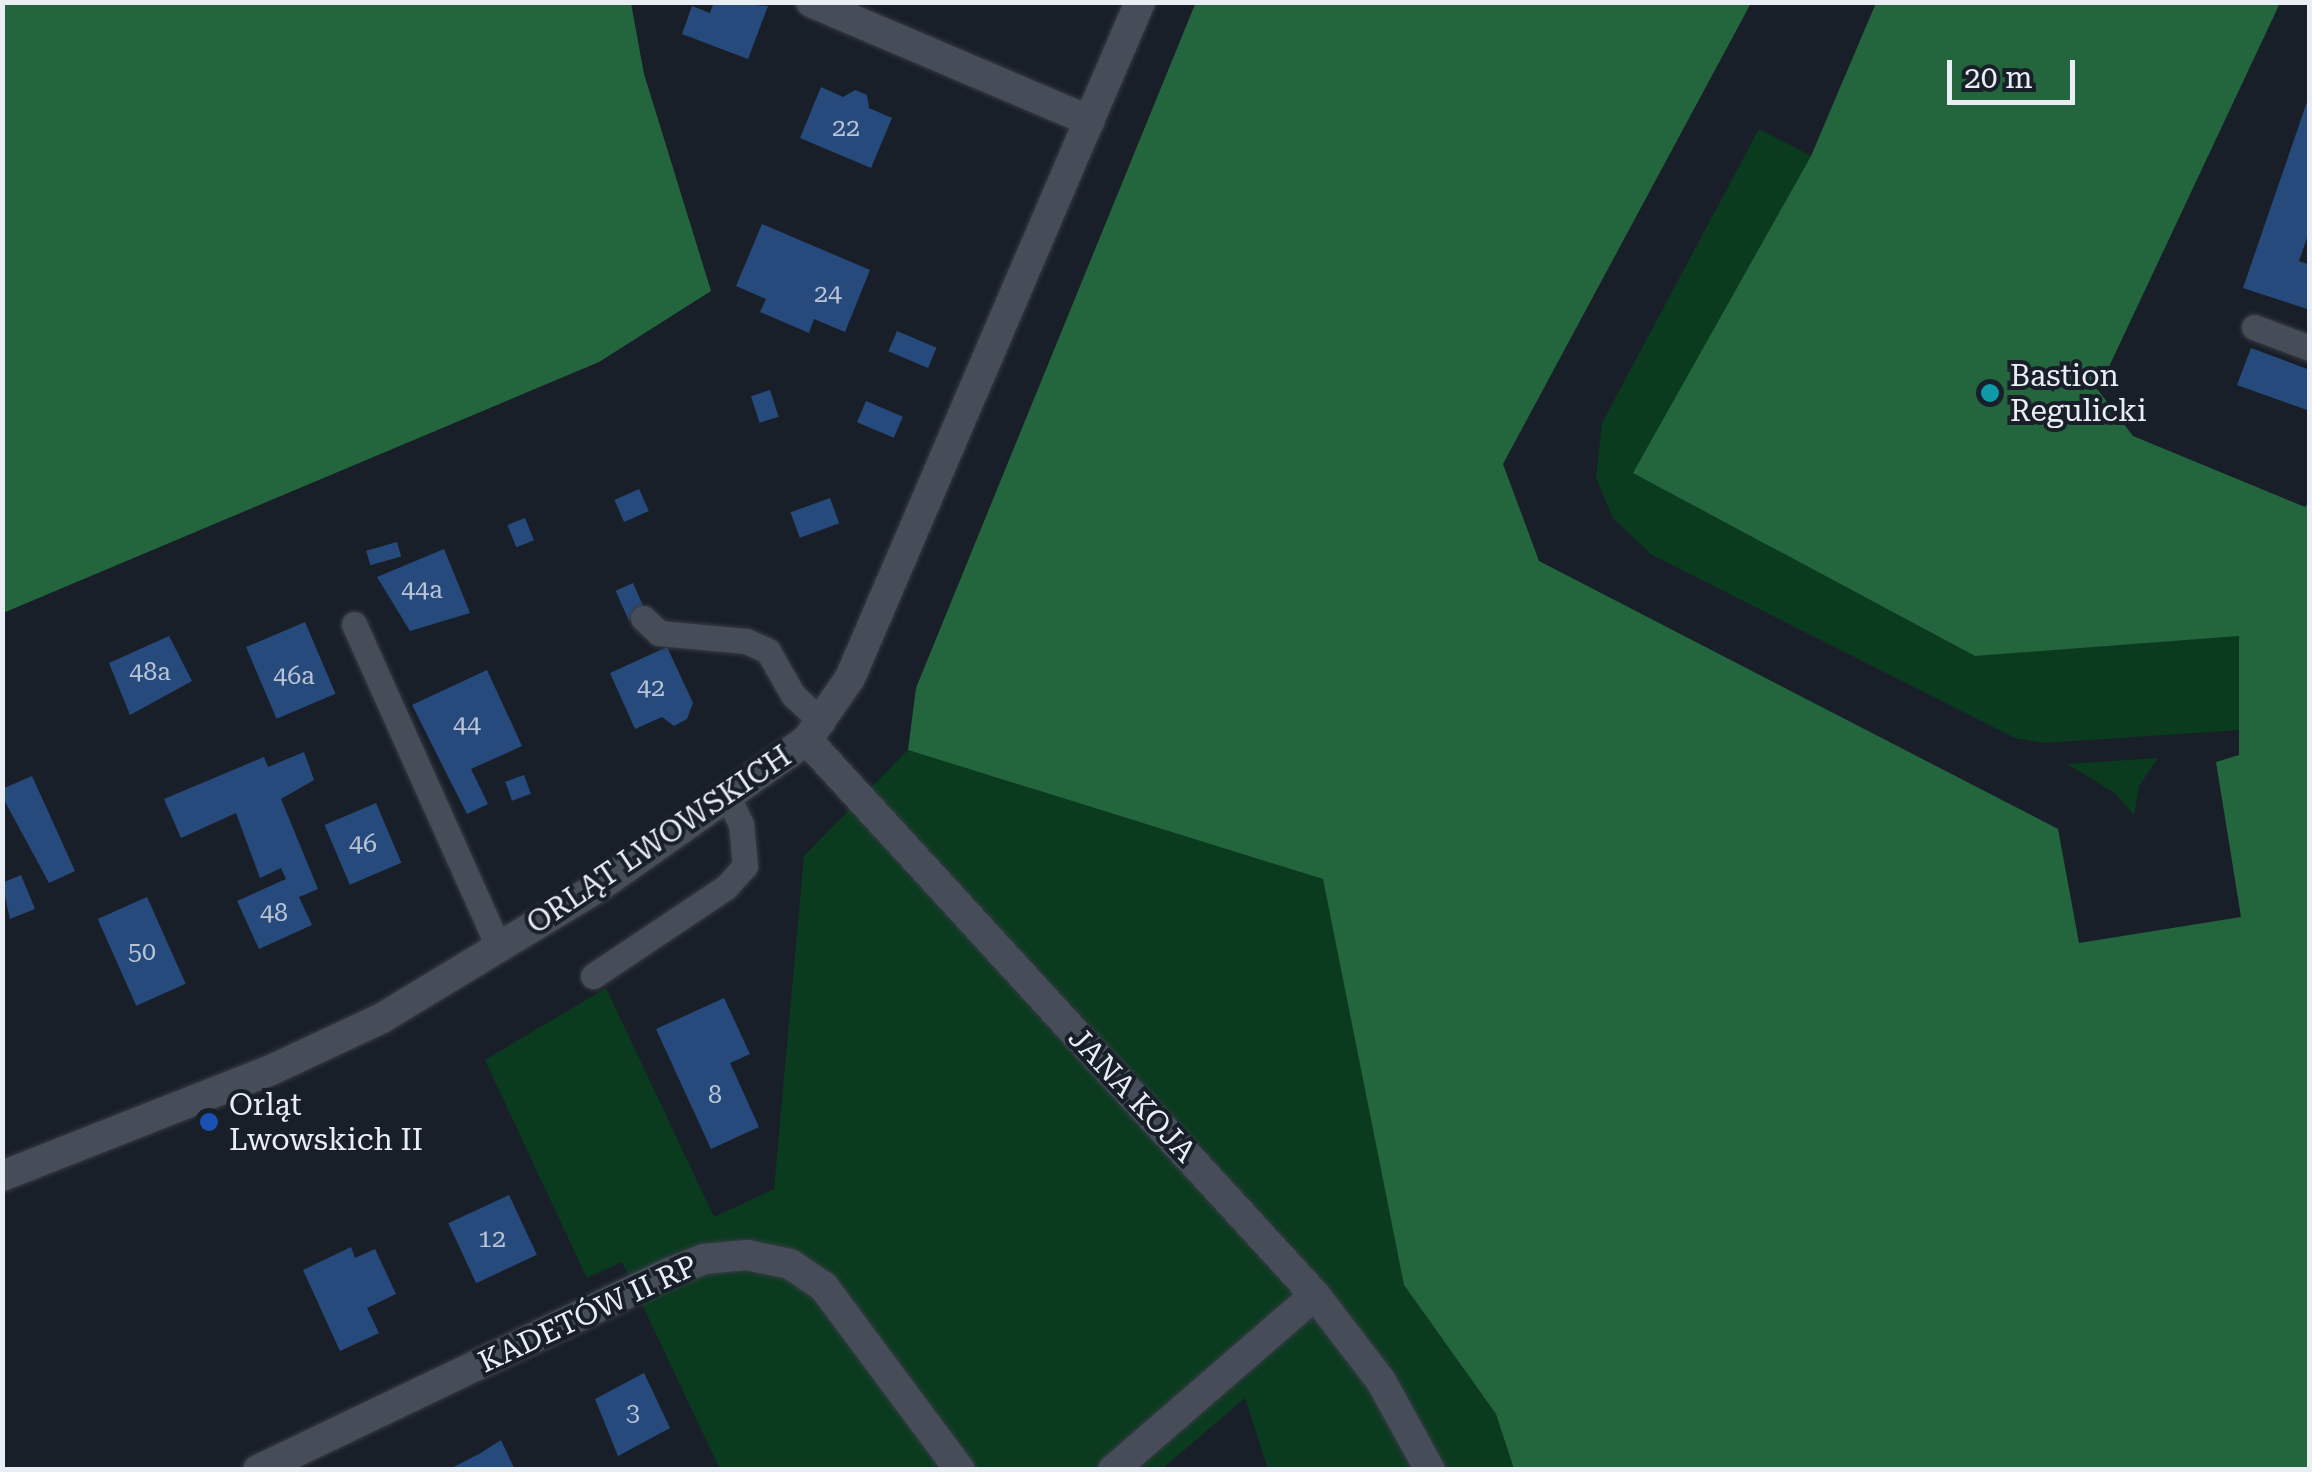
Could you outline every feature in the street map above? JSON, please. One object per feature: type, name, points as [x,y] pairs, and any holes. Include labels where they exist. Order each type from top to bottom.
[{"type":"street","points":[[811,2],[1090,121]]},
{"type":"street","name":"ORLĄT LWOWSKICH","points":[[2,1176],[270,1071],[382,1018],[499,948],[728,798],[814,731],[850,678],[1140,2]]},
{"type":"street","name":"JANA KOJA","points":[[814,731],[1315,1295],[1380,1381],[1430,1470]]},
{"type":"street","name":"KADETÓW II RP","points":[[258,1470],[667,1274],[704,1259],[747,1255],[790,1264],[824,1288],[960,1470]]},
{"type":"street","points":[[1113,1470],[1315,1295]]},
{"type":"lane","points":[[2254,327],[2310,348]]},
{"type":"lane","points":[[643,618],[659,633],[746,641],[768,651],[814,731]]},
{"type":"lane","points":[[354,624],[499,948]]},
{"type":"lane","points":[[593,976],[726,887],[745,866],[741,824],[728,798]]},
{"type":"green space","points":[[3,2],[631,3],[644,74],[711,291],[599,362],[3,613]]},
{"type":"green space","points":[[1196,2],[1751,3],[1503,464],[1539,561],[2058,829],[2079,943],[2241,917],[2216,762],[2239,755],[2239,636],[1975,656],[1633,473],[1811,156],[1876,3],[2280,3],[2098,390],[2133,436],[2305,507],[2309,502],[2309,1469],[1514,1469],[1496,1414],[1404,1285],[1323,879],[908,750],[916,688]]},
{"type":"green space","points":[[1759,129],[1811,156],[1634,473],[1975,656],[2239,636],[2239,730],[2044,743],[2015,738],[1652,555],[1613,518],[1596,478],[1602,423]]},
{"type":"green space","points":[[908,750],[1323,879],[1404,1285],[1496,1414],[1514,1469],[1268,1469],[1245,1398],[1162,1469],[720,1469],[622,1262],[587,1278],[485,1060],[606,988],[714,1217],[774,1189],[804,856]]},
{"type":"green space","points":[[2158,758],[2139,786],[2134,815],[2115,793],[2067,764]]},
{"type":"building","points":[[714,2],[768,6],[748,59],[682,34],[692,6],[710,13]]},
{"type":"building","points":[[821,87],[843,97],[855,90],[867,95],[869,108],[892,118],[871,168],[800,138]]},
{"type":"building","points":[[2309,96],[2310,229],[2299,261],[2310,265],[2310,310],[2243,288]]},
{"type":"building","points":[[762,224],[870,270],[845,332],[814,319],[809,333],[760,312],[766,299],[736,286]]},
{"type":"building","points":[[897,331],[937,348],[928,368],[888,351]]},
{"type":"building","points":[[2251,348],[2310,370],[2310,411],[2237,385]]},
{"type":"building","points":[[770,390],[779,417],[760,423],[751,396]]},
{"type":"building","points":[[866,401],[903,417],[894,438],[857,422]]},
{"type":"building","points":[[639,489],[649,511],[624,522],[614,500]]},
{"type":"building","points":[[830,498],[839,523],[800,538],[791,512]]},
{"type":"building","points":[[525,518],[534,540],[516,547],[507,525]]},
{"type":"building","points":[[397,542],[401,556],[370,565],[366,551]]},
{"type":"building","points":[[444,549],[470,613],[410,631],[377,577]]},
{"type":"building","points":[[633,583],[646,612],[629,620],[616,591]]},
{"type":"building","points":[[305,622],[335,694],[277,719],[246,647]]},
{"type":"building","points":[[169,636],[192,681],[130,715],[109,663]]},
{"type":"building","points":[[667,647],[693,703],[687,719],[674,726],[662,717],[635,729],[610,673]]},
{"type":"building","points":[[487,670],[522,746],[471,769],[488,804],[467,814],[412,705]]},
{"type":"building","points":[[304,752],[314,780],[281,799],[318,889],[299,897],[312,925],[259,949],[237,901],[286,879],[281,868],[260,878],[236,813],[181,838],[164,799],[264,757],[268,767]]},
{"type":"building","points":[[524,775],[531,794],[512,801],[505,782]]},
{"type":"building","points":[[32,776],[75,871],[49,883],[2,796],[2,789]]},
{"type":"building","points":[[376,803],[401,863],[350,885],[324,825]]},
{"type":"building","points":[[21,875],[35,909],[10,919],[2,883]]},
{"type":"building","points":[[147,897],[186,984],[136,1006],[98,919]]},
{"type":"building","points":[[724,998],[750,1054],[730,1063],[759,1127],[711,1149],[656,1029]]},
{"type":"building","points":[[509,1195],[537,1255],[476,1283],[448,1223]]},
{"type":"building","points":[[351,1247],[355,1258],[375,1249],[396,1294],[367,1308],[379,1333],[340,1351],[303,1270]]},
{"type":"building","points":[[644,1373],[670,1428],[618,1456],[595,1399]]},
{"type":"building","points":[[501,1440],[515,1470],[448,1470],[479,1454]]},
{"type":"place","name":"Bastion Regulicki","points":[[1990,393]]},
{"type":"place","name":"Orląt Lwowskich II","points":[[209,1122]]}]
